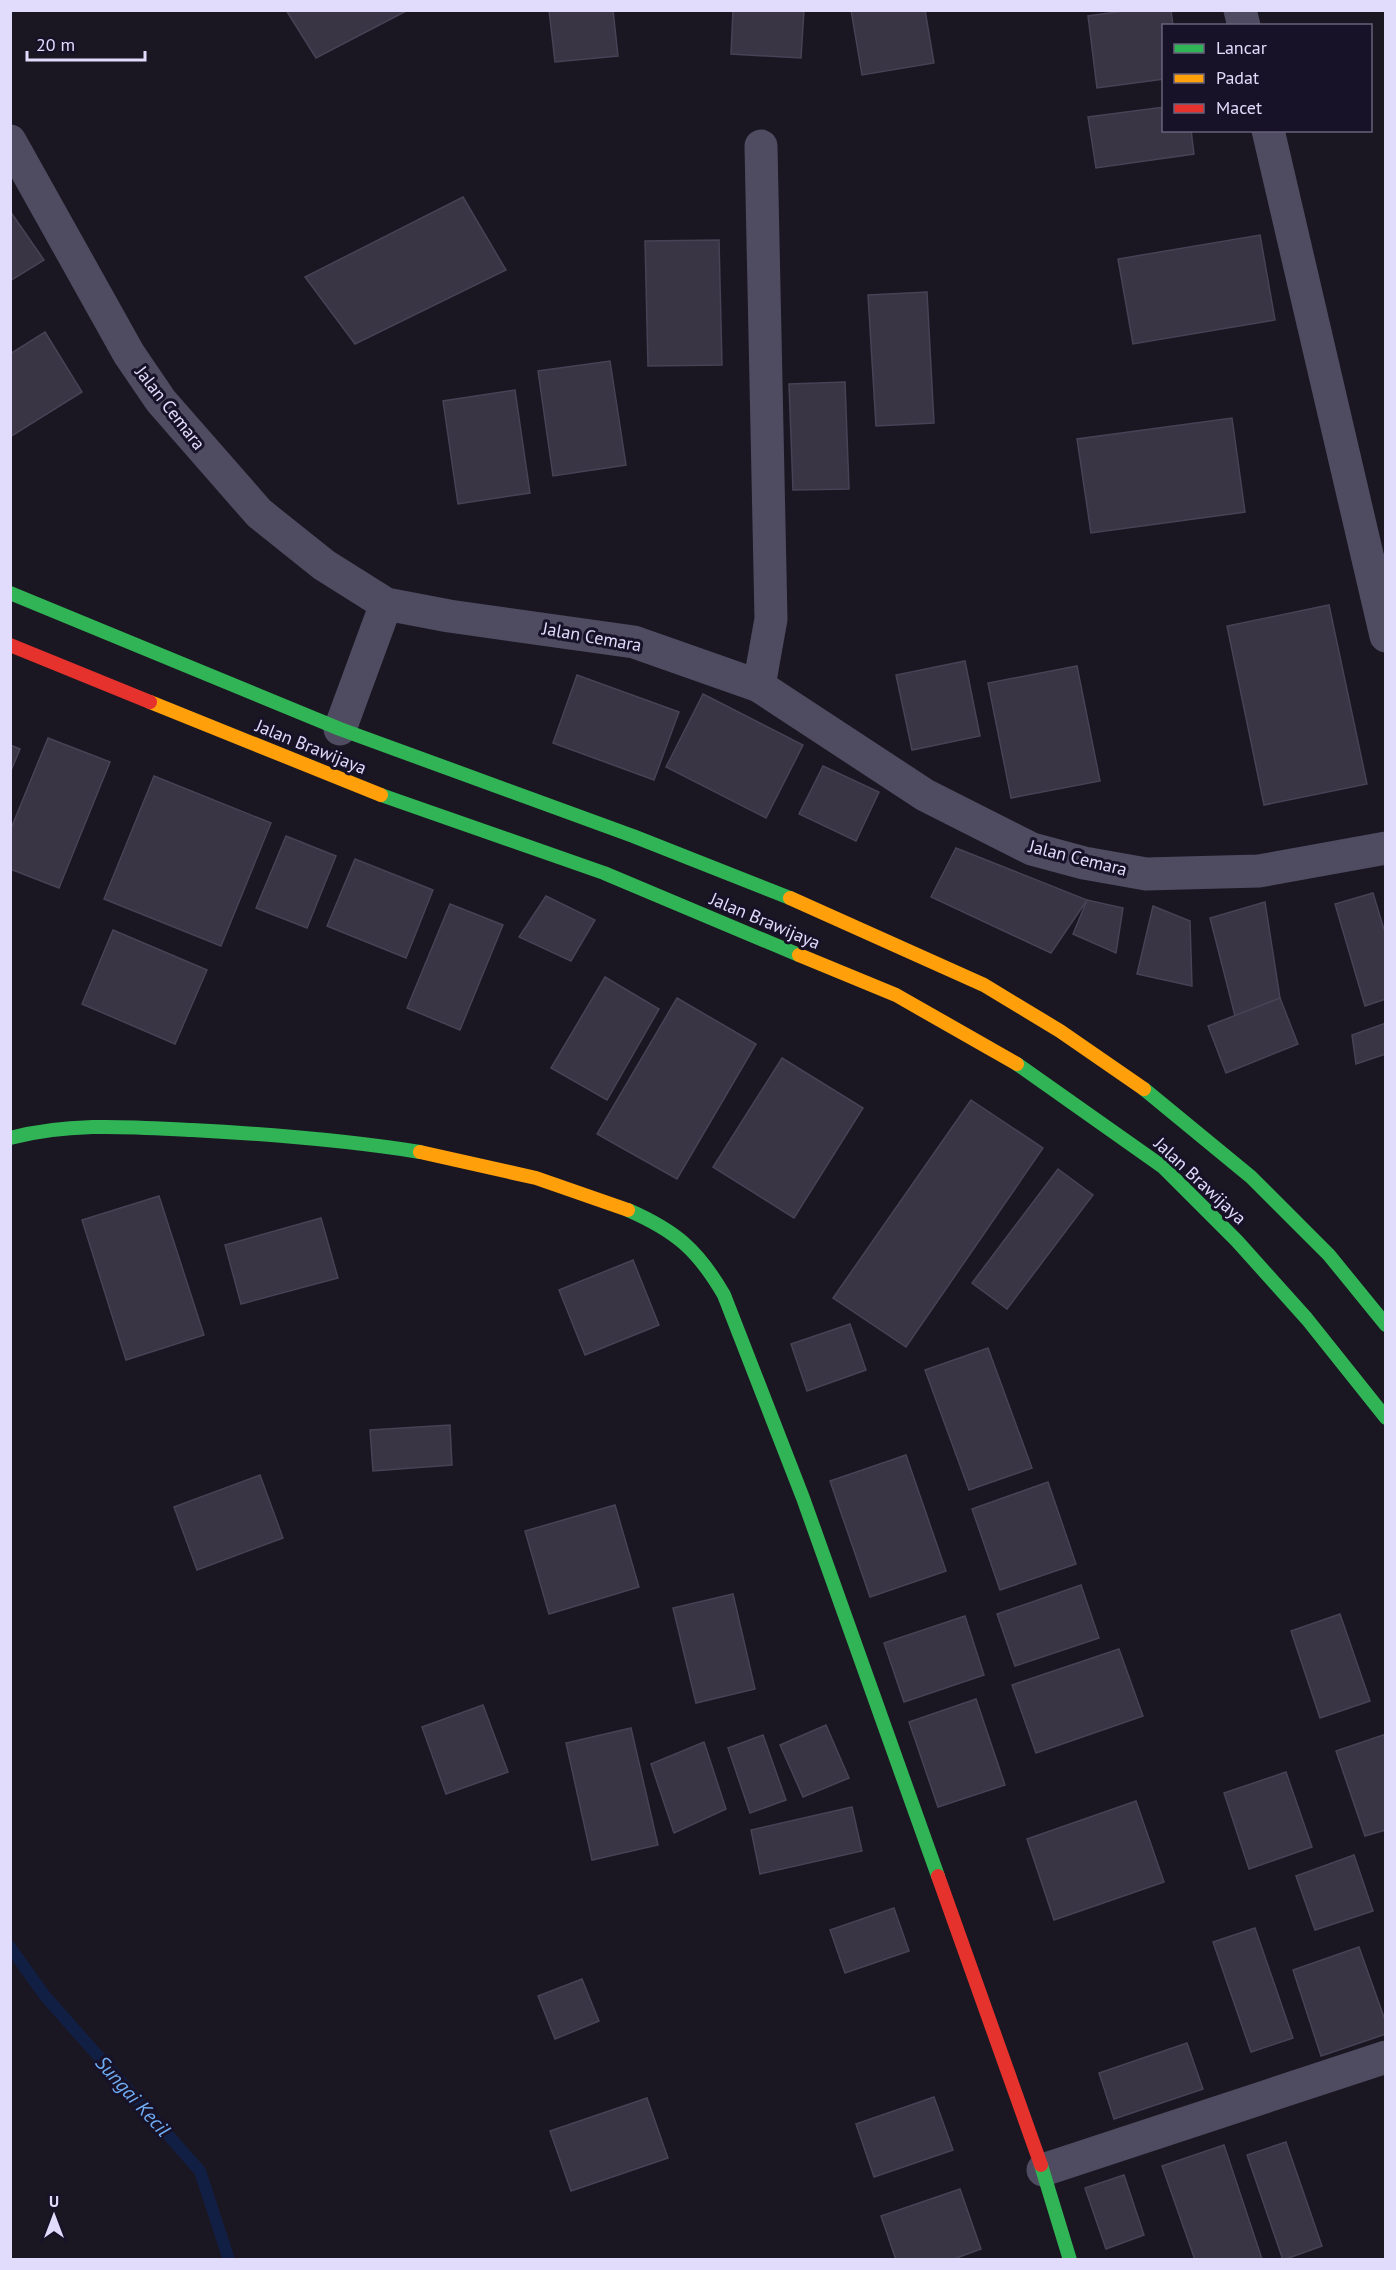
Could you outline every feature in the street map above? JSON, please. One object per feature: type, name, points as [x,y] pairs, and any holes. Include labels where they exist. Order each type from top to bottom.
[{"type":"main road","name":"Jalan Brawijaya","points":[[10,592],[340,729],[633,836],[794,899],[984,985],[1060,1030],[1154,1096],[1251,1178],[1329,1255],[1386,1325]]},
{"type":"main road","name":"Jalan Brawijaya","points":[[10,645],[422,810],[604,873],[896,995],[1011,1060],[1094,1116],[1163,1167],[1238,1241],[1299,1310],[1386,1418]]},
{"type":"main road","points":[[10,1138],[27,1133],[73,1127],[139,1128],[290,1135],[419,1150],[540,1178],[669,1230],[688,1244],[706,1264],[737,1326],[803,1498],[1043,2170],[1070,2259]]},
{"type":"street","points":[[1268,132],[1386,636]]},
{"type":"street","name":"Jalan Cemara","points":[[10,141],[129,354],[160,401],[259,513],[324,566],[386,604],[449,616],[634,642],[759,686],[925,795],[1032,849],[1084,863],[1146,874],[1259,871],[1386,848]]},
{"type":"street","points":[[759,686],[771,619],[761,146]]},
{"type":"street","points":[[340,729],[386,604]]},
{"type":"street","points":[[1043,2170],[1386,2057]]},
{"type":"building","points":[[286,10],[408,10],[316,58]]},
{"type":"building","points":[[549,10],[613,10],[618,56],[555,62]]},
{"type":"building","points":[[733,10],[804,10],[801,58],[731,54]]},
{"type":"building","points":[[851,10],[925,10],[934,63],[862,75]]},
{"type":"building","points":[[1131,10],[1171,10],[1173,24],[1162,24],[1162,79],[1097,88],[1088,16]]},
{"type":"building","points":[[1162,107],[1162,132],[1191,132],[1194,154],[1096,168],[1088,117]]},
{"type":"building","points":[[463,197],[506,270],[355,344],[305,277]]},
{"type":"building","points":[[10,211],[44,260],[10,281]]},
{"type":"building","points":[[1260,235],[1275,320],[1133,344],[1118,259]]},
{"type":"building","points":[[719,240],[722,365],[648,366],[645,241]]},
{"type":"building","points":[[927,292],[934,423],[876,426],[868,295]]},
{"type":"building","points":[[45,332],[82,392],[10,437],[10,354]]},
{"type":"building","points":[[610,361],[626,465],[553,476],[538,371]]},
{"type":"building","points":[[845,382],[849,489],[793,490],[789,384]]},
{"type":"building","points":[[515,390],[530,493],[458,504],[443,401]]},
{"type":"building","points":[[1232,418],[1245,512],[1091,533],[1077,439]]},
{"type":"building","points":[[1329,605],[1367,784],[1264,805],[1227,626]]},
{"type":"building","points":[[965,661],[980,736],[912,750],[896,675]]},
{"type":"building","points":[[1077,666],[1100,781],[1011,798],[988,683]]},
{"type":"building","points":[[577,675],[679,712],[654,780],[553,743]]},
{"type":"building","points":[[703,694],[803,745],[766,818],[666,767]]},
{"type":"building","points":[[48,738],[110,762],[59,888],[10,869],[10,831]]},
{"type":"building","points":[[10,745],[20,749],[10,773]]},
{"type":"building","points":[[823,766],[879,792],[856,841],[799,814]]},
{"type":"building","points":[[154,776],[271,823],[221,946],[104,899]]},
{"type":"building","points":[[286,836],[336,856],[307,928],[256,908]]},
{"type":"building","points":[[956,848],[1087,900],[1051,953],[931,897]]},
{"type":"building","points":[[355,859],[433,890],[406,958],[327,926]]},
{"type":"building","points":[[1373,893],[1386,936],[1386,999],[1365,1006],[1335,904]]},
{"type":"building","points":[[546,896],[595,920],[571,961],[519,937]]},
{"type":"building","points":[[1087,900],[1123,908],[1116,953],[1073,934]]},
{"type":"building","points":[[1265,902],[1280,998],[1235,1016],[1210,918]]},
{"type":"building","points":[[450,904],[503,925],[460,1030],[407,1008]]},
{"type":"building","points":[[1153,906],[1190,921],[1192,986],[1137,974]]},
{"type":"building","points":[[113,930],[207,970],[175,1044],[82,1004]]},
{"type":"building","points":[[605,977],[659,1009],[607,1100],[551,1068]]},
{"type":"building","points":[[677,998],[756,1044],[677,1179],[597,1134]]},
{"type":"building","points":[[1280,998],[1298,1044],[1226,1073],[1208,1026]]},
{"type":"building","points":[[1386,1023],[1386,1054],[1356,1064],[1352,1035]]},
{"type":"building","points":[[782,1058],[863,1108],[794,1218],[713,1167]]},
{"type":"building","points":[[971,1100],[1043,1148],[906,1347],[833,1298]]},
{"type":"building","points":[[1058,1169],[1093,1195],[1007,1309],[972,1283]]},
{"type":"building","points":[[159,1196],[204,1335],[126,1360],[82,1220]]},
{"type":"building","points":[[321,1218],[338,1278],[241,1304],[225,1245]]},
{"type":"building","points":[[633,1260],[659,1325],[585,1355],[559,1290]]},
{"type":"building","points":[[850,1324],[866,1370],[807,1391],[791,1344]]},
{"type":"building","points":[[988,1348],[1032,1468],[969,1490],[925,1370]]},
{"type":"building","points":[[450,1425],[452,1465],[373,1471],[370,1430]]},
{"type":"building","points":[[906,1455],[946,1571],[870,1597],[830,1481]]},
{"type":"building","points":[[260,1475],[283,1538],[197,1570],[174,1507]]},
{"type":"building","points":[[1048,1482],[1076,1564],[1000,1590],[972,1509]]},
{"type":"building","points":[[615,1505],[639,1587],[549,1614],[525,1531]]},
{"type":"building","points":[[1081,1585],[1099,1638],[1015,1666],[997,1614]]},
{"type":"building","points":[[733,1594],[755,1689],[696,1703],[673,1608]]},
{"type":"building","points":[[1340,1614],[1370,1701],[1320,1718],[1291,1631]]},
{"type":"building","points":[[965,1616],[984,1675],[904,1702],[884,1643]]},
{"type":"building","points":[[1119,1649],[1143,1716],[1036,1753],[1012,1685]]},
{"type":"building","points":[[976,1699],[1005,1785],[938,1807],[909,1722]]},
{"type":"building","points":[[483,1705],[508,1772],[446,1794],[422,1727]]},
{"type":"building","points":[[826,1725],[849,1778],[803,1797],[780,1745]]},
{"type":"building","points":[[631,1728],[658,1845],[592,1860],[566,1743]]},
{"type":"building","points":[[1386,1734],[1386,1830],[1365,1836],[1336,1751]]},
{"type":"building","points":[[763,1735],[786,1800],[750,1813],[728,1748]]},
{"type":"building","points":[[704,1742],[726,1809],[674,1833],[651,1764]]},
{"type":"building","points":[[1286,1772],[1312,1847],[1249,1869],[1224,1793]]},
{"type":"building","points":[[1136,1801],[1164,1882],[1054,1920],[1027,1839]]},
{"type":"building","points":[[852,1807],[862,1851],[760,1874],[751,1830]]},
{"type":"building","points":[[1354,1855],[1373,1911],[1315,1930],[1296,1876]]},
{"type":"building","points":[[894,1908],[909,1951],[845,1973],[830,1930]]},
{"type":"building","points":[[1255,1928],[1293,2038],[1251,2052],[1213,1942]]},
{"type":"building","points":[[1359,1947],[1386,2023],[1386,2034],[1321,2056],[1293,1970]]},
{"type":"building","points":[[582,1979],[599,2021],[555,2039],[538,1996]]},
{"type":"building","points":[[1187,2043],[1203,2089],[1114,2119],[1099,2073]]},
{"type":"building","points":[[934,2097],[953,2150],[874,2177],[856,2124]]},
{"type":"building","points":[[647,2098],[668,2158],[571,2191],[550,2131]]},
{"type":"building","points":[[1286,2142],[1322,2246],[1283,2260],[1247,2155]]},
{"type":"building","points":[[1224,2145],[1262,2259],[1260,2260],[1195,2260],[1162,2166]]},
{"type":"building","points":[[1124,2175],[1144,2235],[1106,2249],[1085,2188]]},
{"type":"building","points":[[960,2189],[981,2249],[951,2260],[896,2260],[881,2216]]},
{"type":"waterway","name":"Sungai Kecil","points":[[10,1947],[45,1996],[200,2171],[229,2260]]},
{"type":"traffic: fast","points":[[10,593],[340,729],[633,836],[790,898]]},
{"type":"traffic: fast","points":[[381,795],[604,873],[799,955]]},
{"type":"traffic: fast","points":[[1017,1064],[1163,1167],[1237,1241],[1307,1319],[1386,1418]]},
{"type":"traffic: fast","points":[[1144,1089],[1251,1177],[1329,1255],[1386,1325]]},
{"type":"traffic: fast","points":[[10,1138],[78,1128],[146,1128],[306,1138],[420,1152]]},
{"type":"traffic: fast","points":[[628,1210],[660,1226],[684,1243],[705,1266],[724,1295],[803,1498],[938,1876]]},
{"type":"traffic: fast","points":[[1041,2165],[1070,2260]]},
{"type":"traffic: slow","points":[[150,702],[381,795]]},
{"type":"traffic: slow","points":[[790,898],[984,985],[1060,1031],[1144,1089]]},
{"type":"traffic: slow","points":[[799,955],[896,995],[1017,1064]]},
{"type":"traffic: slow","points":[[420,1152],[536,1178],[628,1210]]},
{"type":"traffic: jam","points":[[10,645],[150,702]]},
{"type":"traffic: jam","points":[[938,1876],[1041,2165]]}]
